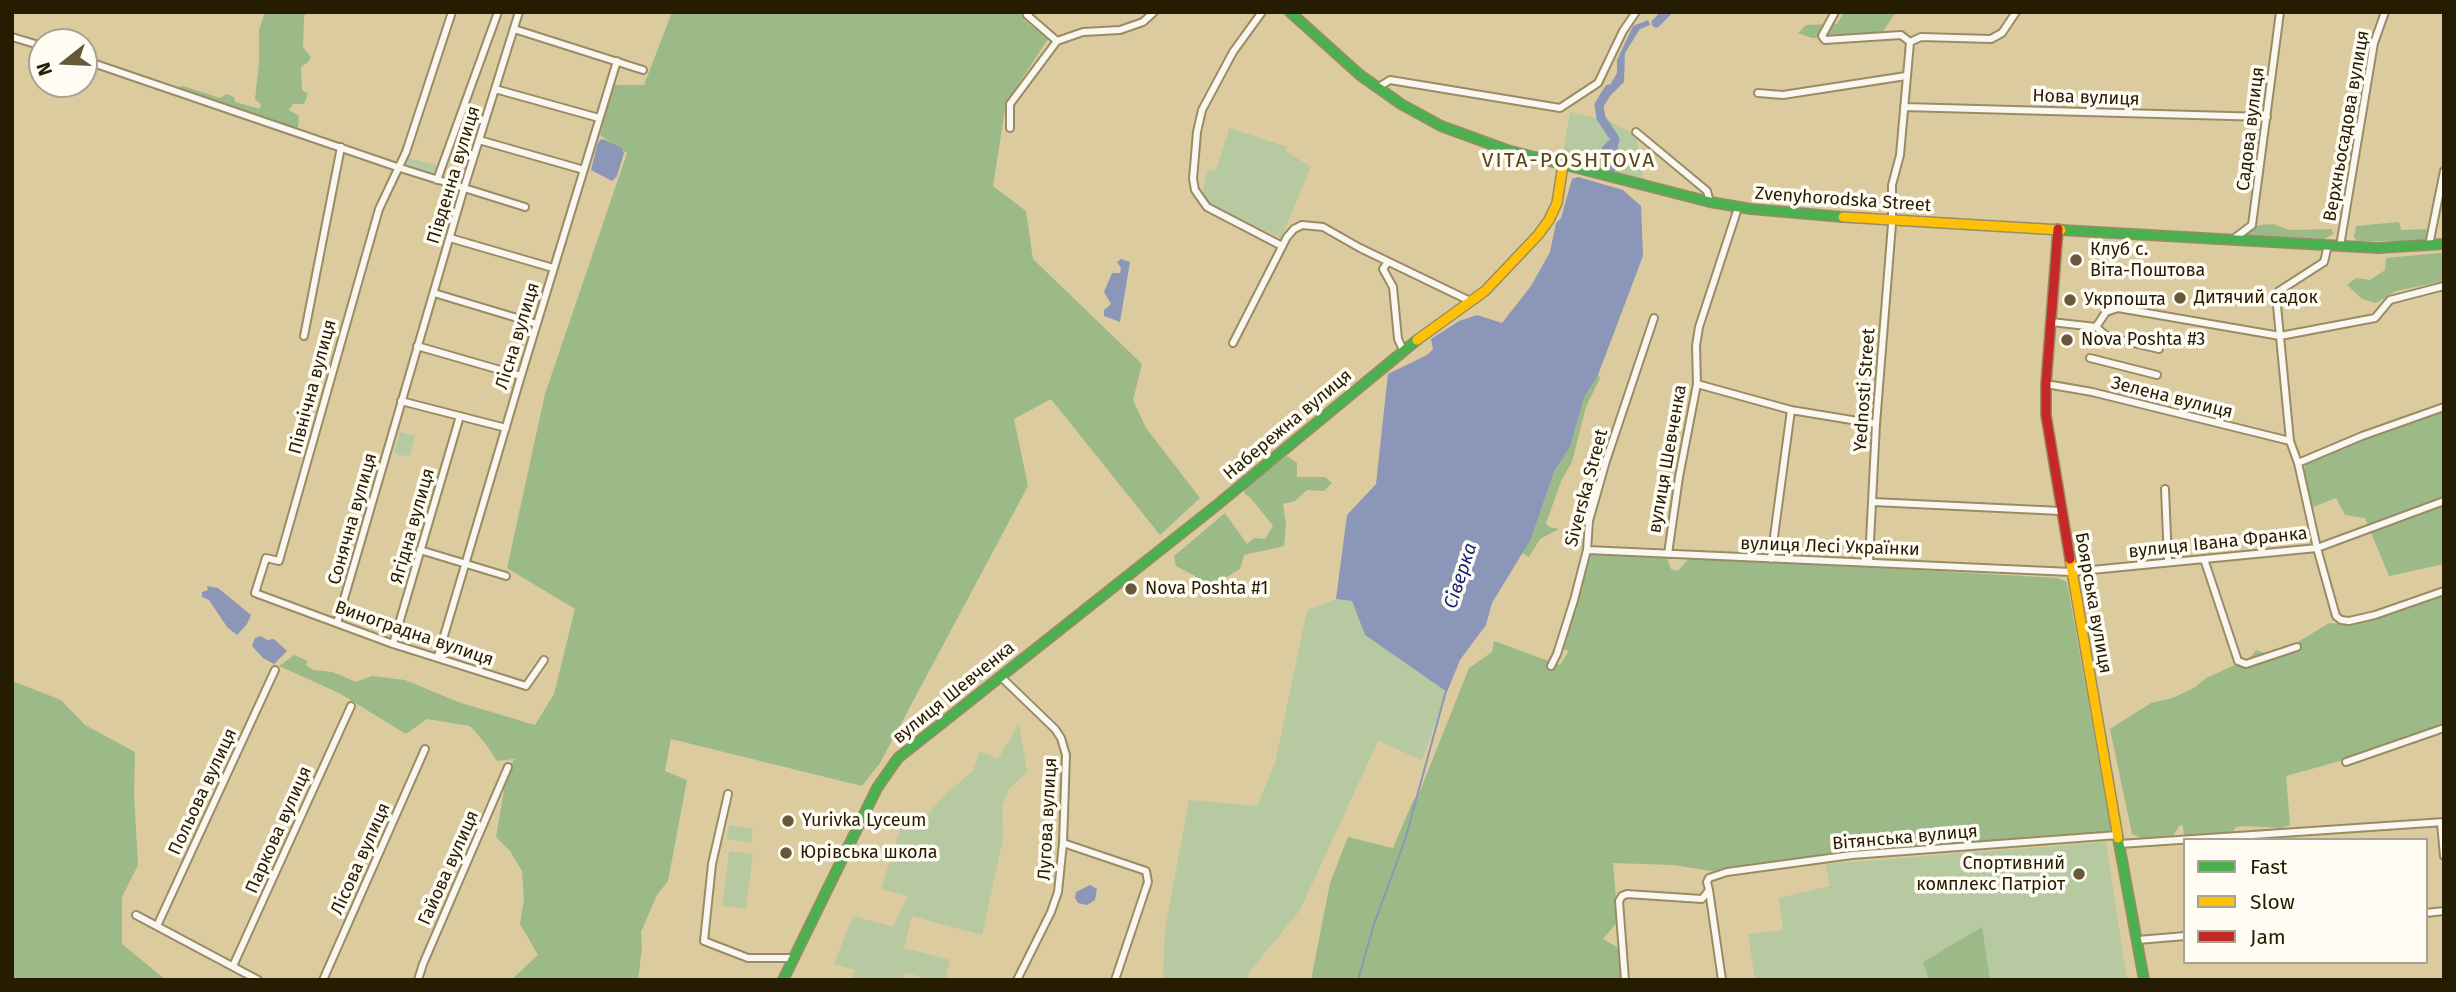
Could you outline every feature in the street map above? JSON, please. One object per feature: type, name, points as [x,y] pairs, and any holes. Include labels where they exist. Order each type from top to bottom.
[{"type":"street","points":[[397,167],[406,152],[452,12]]},
{"type":"street","name":"Південна вулиця","points":[[437,180],[498,12]]},
{"type":"street","name":"Південна вулиця","points":[[401,401],[519,12]]},
{"type":"street","points":[[1030,12],[1027,15],[1057,41]]},
{"type":"street","points":[[1010,128],[1010,104],[1057,41],[1083,32],[1120,30],[1143,22],[1154,12]]},
{"type":"street","points":[[1262,12],[1233,52],[1202,110],[1197,132],[1193,179],[1195,190],[1207,207],[1282,246]]},
{"type":"street","name":"Zvenyhorodska Street","points":[[1290,12],[1377,88],[1425,118],[1458,134],[1563,165],[1738,208],[1892,220],[2378,248],[2444,244]]},
{"type":"street","points":[[1377,88],[1390,80],[1560,108],[1598,83],[1623,31],[1636,12]]},
{"type":"street","points":[[1835,12],[1822,36],[1825,40],[1901,35],[1910,42]]},
{"type":"street","points":[[1910,42],[1921,37],[1991,39],[2002,33],[2016,12]]},
{"type":"street","name":"Садова вулиця","points":[[2232,240],[2252,225],[2280,12]]},
{"type":"street","name":"Верхньосадова вулиця","points":[[2340,246],[2374,43],[2385,12]]},
{"type":"street","points":[[514,29],[643,70]]},
{"type":"street","points":[[1892,220],[1892,185],[1899,161],[1910,42]]},
{"type":"street","name":"Лісна вулиця","points":[[438,656],[617,61]]},
{"type":"street","points":[[98,65],[397,167],[525,207]]},
{"type":"street","points":[[1758,93],[1783,95],[1906,76]]},
{"type":"street","points":[[495,89],[599,118]]},
{"type":"street","name":"Нова вулиця","points":[[1904,107],[2267,117]]},
{"type":"street","points":[[1636,132],[1707,191],[1710,202]]},
{"type":"street","points":[[479,140],[584,170]]},
{"type":"street","points":[[304,336],[341,147]]},
{"type":"street","name":"Набережна вулиця","points":[[1194,524],[1403,350],[1490,286],[1544,229],[1557,203],[1563,165]]},
{"type":"street","name":"Північна вулиця","points":[[263,597],[255,593],[266,558],[279,561],[379,209],[397,167]]},
{"type":"street","points":[[2429,245],[2444,171]]},
{"type":"street","name":"вулиця Шевченка","points":[[1668,554],[1679,477],[1698,384],[1696,346],[1699,327],[1738,208]]},
{"type":"street","points":[[2435,213],[2444,212]]},
{"type":"street","name":"Yednosti Street","points":[[1869,561],[1876,424],[1892,220]]},
{"type":"street","points":[[1233,344],[1282,246],[1293,229],[1302,225],[1323,228],[1470,301]]},
{"type":"street","name":"Боярська вулиця","points":[[2058,229],[2046,415],[2071,572],[2144,980]]},
{"type":"street","points":[[450,238],[553,268]]},
{"type":"street","points":[[2328,245],[2324,262],[2276,295],[2290,441],[2298,463],[2336,616],[2349,621],[2375,615],[2444,591]]},
{"type":"street","points":[[1388,262],[1383,269],[1392,287],[1398,339],[1403,350]]},
{"type":"street","points":[[2096,327],[2106,312],[2118,309],[2280,336],[2375,318],[2390,300],[2444,286]]},
{"type":"street","points":[[434,293],[537,324]]},
{"type":"street","name":"Siverska Street","points":[[1551,666],[1574,600],[1587,550],[1589,521],[1606,461],[1654,318]]},
{"type":"street","points":[[2051,321],[2096,327],[2108,337],[2159,349]]},
{"type":"street","points":[[417,346],[521,376]]},
{"type":"street","points":[[2090,358],[2157,375]]},
{"type":"street","points":[[1698,384],[1791,410],[1876,424]]},
{"type":"street","name":"Зелена вулиця","points":[[2046,384],[2092,392],[2290,441]]},
{"type":"street","points":[[401,401],[506,428]]},
{"type":"street","name":"Сонячна вулиця","points":[[337,623],[401,401]]},
{"type":"street","points":[[2298,463],[2362,436],[2444,407]]},
{"type":"street","points":[[1771,559],[1791,410]]},
{"type":"street","name":"Ягідна вулиця","points":[[393,643],[460,416]]},
{"type":"street","points":[[2165,489],[2168,561]]},
{"type":"street","name":"вулиця Івана Франка","points":[[2071,572],[2317,548],[2444,501]]},
{"type":"street","points":[[1872,502],[2061,511]]},
{"type":"street","name":"вулиця Шевченка","points":[[783,980],[877,788],[898,758],[1194,524]]},
{"type":"street","name":"вулиця Лесі Українки","points":[[1587,550],[2071,572]]},
{"type":"street","points":[[420,551],[506,576]]},
{"type":"street","points":[[2203,559],[2238,661],[2246,664],[2297,647]]},
{"type":"street","name":"Виноградна вулиця","points":[[263,597],[526,687],[544,660]]},
{"type":"street","name":"Польова вулиця","points":[[158,926],[275,670]]},
{"type":"street","name":"Лугова вулиця","points":[[1000,676],[1055,729],[1065,746],[1063,843],[1056,900],[1017,980]]},
{"type":"street","name":"Паркова вулиця","points":[[233,966],[351,706]]},
{"type":"street","points":[[2346,762],[2444,728]]},
{"type":"street","name":"Лісова вулиця","points":[[323,980],[425,749]]},
{"type":"street","name":"Гайова вулиця","points":[[418,980],[508,767]]},
{"type":"street","points":[[727,794],[712,864],[704,941],[748,958],[794,958]]},
{"type":"street","points":[[2119,840],[2442,823],[2444,856]]},
{"type":"street","name":"Вітянська вулиця","points":[[1626,980],[1619,901],[1627,894],[1702,899],[1709,890],[1707,882],[1713,876],[1852,855],[2119,840]]},
{"type":"street","points":[[1063,843],[1146,871],[1148,882],[1115,980]]},
{"type":"street","points":[[1709,890],[1722,980]]},
{"type":"street","points":[[136,915],[258,980]]},
{"type":"street","points":[[2138,940],[2183,936]]},
{"type":"green space","points":[[265,12],[308,12],[304,16],[303,47],[311,57],[301,67],[302,90],[308,94],[304,104],[293,104],[289,110],[299,116],[298,128],[292,129],[181,91],[179,87],[220,98],[227,94],[234,97],[235,102],[260,109],[261,104],[255,100],[259,30]]},
{"type":"green space","points":[[672,12],[1028,12],[1024,20],[1048,39],[1006,103],[993,186],[1026,211],[1033,259],[1142,364],[1133,400],[1146,428],[1200,498],[1160,535],[1051,399],[1014,419],[1028,486],[880,763],[862,786],[671,739],[665,771],[687,780],[668,881],[657,895],[641,932],[638,980],[511,980],[538,955],[520,924],[524,899],[522,871],[510,851],[496,837],[508,767],[515,759],[497,761],[470,726],[427,719],[406,734],[339,693],[279,666],[294,655],[308,661],[306,665],[313,670],[333,672],[356,682],[372,676],[405,680],[458,702],[535,725],[554,694],[575,609],[507,568],[545,394],[627,153],[600,135],[613,85],[644,85]]},
{"type":"green space","points":[[1844,12],[1900,12],[1894,15],[1881,34],[1812,38],[1798,33],[1806,25],[1837,24]]},
{"type":"green space","points":[[1570,112],[1607,120],[1636,135],[1645,186],[1562,159]]},
{"type":"green space","points":[[1229,128],[1287,147],[1286,151],[1311,167],[1281,238],[1210,205],[1202,194],[1208,170],[1216,171]]},
{"type":"green space","points":[[405,157],[440,166],[436,178],[403,168]]},
{"type":"green space","points":[[2399,222],[2401,230],[2426,229],[2427,236],[2423,241],[2357,241],[2354,237],[2356,226]]},
{"type":"green space","points":[[2274,224],[2289,230],[2332,229],[2333,234],[2323,240],[2245,235],[2245,232],[2260,225]]},
{"type":"green space","points":[[2444,253],[2444,281],[2396,291],[2376,303],[2362,299],[2347,285],[2356,278],[2370,280],[2385,270],[2386,258]]},
{"type":"green space","points":[[1598,375],[1600,378],[1586,407],[1572,462],[1562,479],[1546,523],[1549,527],[1559,529],[1540,539],[1529,557],[1522,553],[1531,539],[1554,472],[1570,447],[1584,398]]},
{"type":"green space","points":[[2444,408],[2444,564],[2389,576],[2365,518],[2345,515],[2336,498],[2313,507],[2304,473],[2305,464]]},
{"type":"green space","points":[[400,432],[415,436],[409,457],[394,453]]},
{"type":"green space","points":[[1287,456],[1297,463],[1297,477],[1325,477],[1332,483],[1324,491],[1307,490],[1295,501],[1283,504],[1286,525],[1284,546],[1244,555],[1240,569],[1219,582],[1200,589],[1194,586],[1195,576],[1176,566],[1174,556],[1225,513],[1247,544],[1254,538],[1265,539],[1273,526],[1245,494],[1244,489]]},
{"type":"green space","points":[[1594,550],[1666,556],[1671,569],[1678,571],[1690,557],[2058,578],[2067,582],[2111,831],[2101,839],[1811,857],[1712,871],[1673,865],[1613,863],[1618,921],[1603,939],[1620,949],[1623,980],[1311,980],[1330,883],[1348,837],[1393,848],[1420,791],[1469,668],[1492,652],[1494,641],[1560,665],[1569,651],[1563,649],[1585,559]]},
{"type":"green space","points":[[2444,592],[2444,723],[2351,758],[2286,776],[2290,825],[2282,828],[2242,826],[2236,827],[2232,833],[2184,836],[2183,826],[2180,825],[2172,837],[2145,840],[2132,834],[2110,729],[2151,703],[2172,698],[2194,688],[2206,678],[2250,658],[2256,650],[2268,654],[2285,650],[2329,623],[2349,625]]},
{"type":"green space","points":[[1336,599],[1352,601],[1365,635],[1447,692],[1422,760],[1378,741],[1300,910],[1250,971],[1246,980],[1163,980],[1165,929],[1189,800],[1257,806],[1275,763],[1307,610]]},
{"type":"green space","points":[[12,681],[61,700],[85,725],[135,752],[134,794],[138,865],[122,897],[122,944],[166,980],[12,980]]},
{"type":"green space","points":[[1019,724],[1027,772],[1008,790],[1002,806],[1003,839],[982,935],[912,916],[904,948],[950,960],[945,980],[929,980],[905,972],[903,980],[852,980],[855,970],[834,964],[853,916],[893,927],[908,896],[881,889],[901,827],[924,818],[948,792],[973,771],[979,751],[998,759]]},
{"type":"green space","points":[[729,825],[753,829],[751,843],[727,839]]},
{"type":"green space","points":[[2106,842],[2127,980],[1755,980],[1748,934],[1783,930],[1779,898],[1830,886],[1825,864]]},
{"type":"green space","points":[[729,851],[753,854],[746,909],[722,906]]},
{"type":"green space","points":[[1982,927],[1990,980],[1929,980],[1923,962]]},
{"type":"water","points":[[1648,20],[1650,25],[1640,29],[1625,53],[1624,82],[1609,97],[1601,98],[1599,96],[1605,87],[1609,87],[1617,73],[1617,60],[1633,26]]},
{"type":"water","points":[[603,139],[622,148],[624,153],[617,176],[612,181],[591,170],[597,145]]},
{"type":"water","points":[[1615,139],[1619,154],[1612,162],[1605,162],[1601,155],[1602,147]]},
{"type":"water","points":[[1578,177],[1623,190],[1641,206],[1643,256],[1598,375],[1584,398],[1570,447],[1554,472],[1531,539],[1492,603],[1486,625],[1460,660],[1447,692],[1365,635],[1352,601],[1336,599],[1347,515],[1376,484],[1388,374],[1427,355],[1433,349],[1431,339],[1459,321],[1477,315],[1502,323],[1531,286],[1550,252],[1556,223],[1561,218],[1572,179]]},
{"type":"water","points":[[1121,259],[1130,262],[1120,322],[1104,316],[1104,310],[1111,304],[1104,292],[1112,273],[1120,273],[1121,268],[1117,262]]},
{"type":"water","points":[[207,586],[218,588],[251,615],[237,635],[227,627],[209,600],[202,597],[202,592],[208,590]]},
{"type":"water","points":[[261,636],[267,640],[274,639],[287,651],[274,664],[263,658],[252,646],[255,638]]},
{"type":"water","points":[[1090,885],[1097,889],[1095,900],[1087,905],[1078,903],[1076,892]]},
{"type":"waterway","points":[[1656,23],[1667,12]]},
{"type":"waterway","points":[[1609,89],[1599,105],[1601,118],[1615,139],[1609,162],[1611,169]]},
{"type":"waterway","name":"Сіверка","points":[[1358,980],[1374,924],[1405,840],[1446,691]]},
{"type":"traffic: fast","points":[[1290,12],[1360,75],[1401,104],[1441,126],[1507,150],[1710,202],[1751,209],[1843,217]]},
{"type":"traffic: fast","points":[[2061,230],[2378,248],[2444,244]]},
{"type":"traffic: fast","points":[[783,980],[877,788],[898,758],[1217,505],[1417,340]]},
{"type":"traffic: fast","points":[[2118,838],[2144,980]]},
{"type":"traffic: slow","points":[[1417,340],[1485,291],[1538,235],[1557,203],[1563,165]]},
{"type":"traffic: slow","points":[[1843,217],[2061,230]]},
{"type":"traffic: slow","points":[[2070,559],[2118,838]]},
{"type":"traffic: jam","points":[[2058,229],[2046,415],[2070,559]]},
{"type":"place","name":"Клуб с. Віта-Поштова","points":[[2076,260]]},
{"type":"place","name":"Дитячий садок","points":[[2180,298]]},
{"type":"place","name":"Укрпошта","points":[[2070,300]]},
{"type":"place","name":"Nova Poshta #3","points":[[2067,340]]},
{"type":"place","name":"Nova Poshta #1","points":[[1131,589]]},
{"type":"place","name":"Yurivka Lyceum","points":[[788,821]]},
{"type":"place","name":"Юрівська школа","points":[[786,853]]},
{"type":"place","name":"Спортивний комплекс Патріот","points":[[2079,874]]},
{"type":"district","name":"VITA-POSHTOVA","points":[[1569,161]]}]
